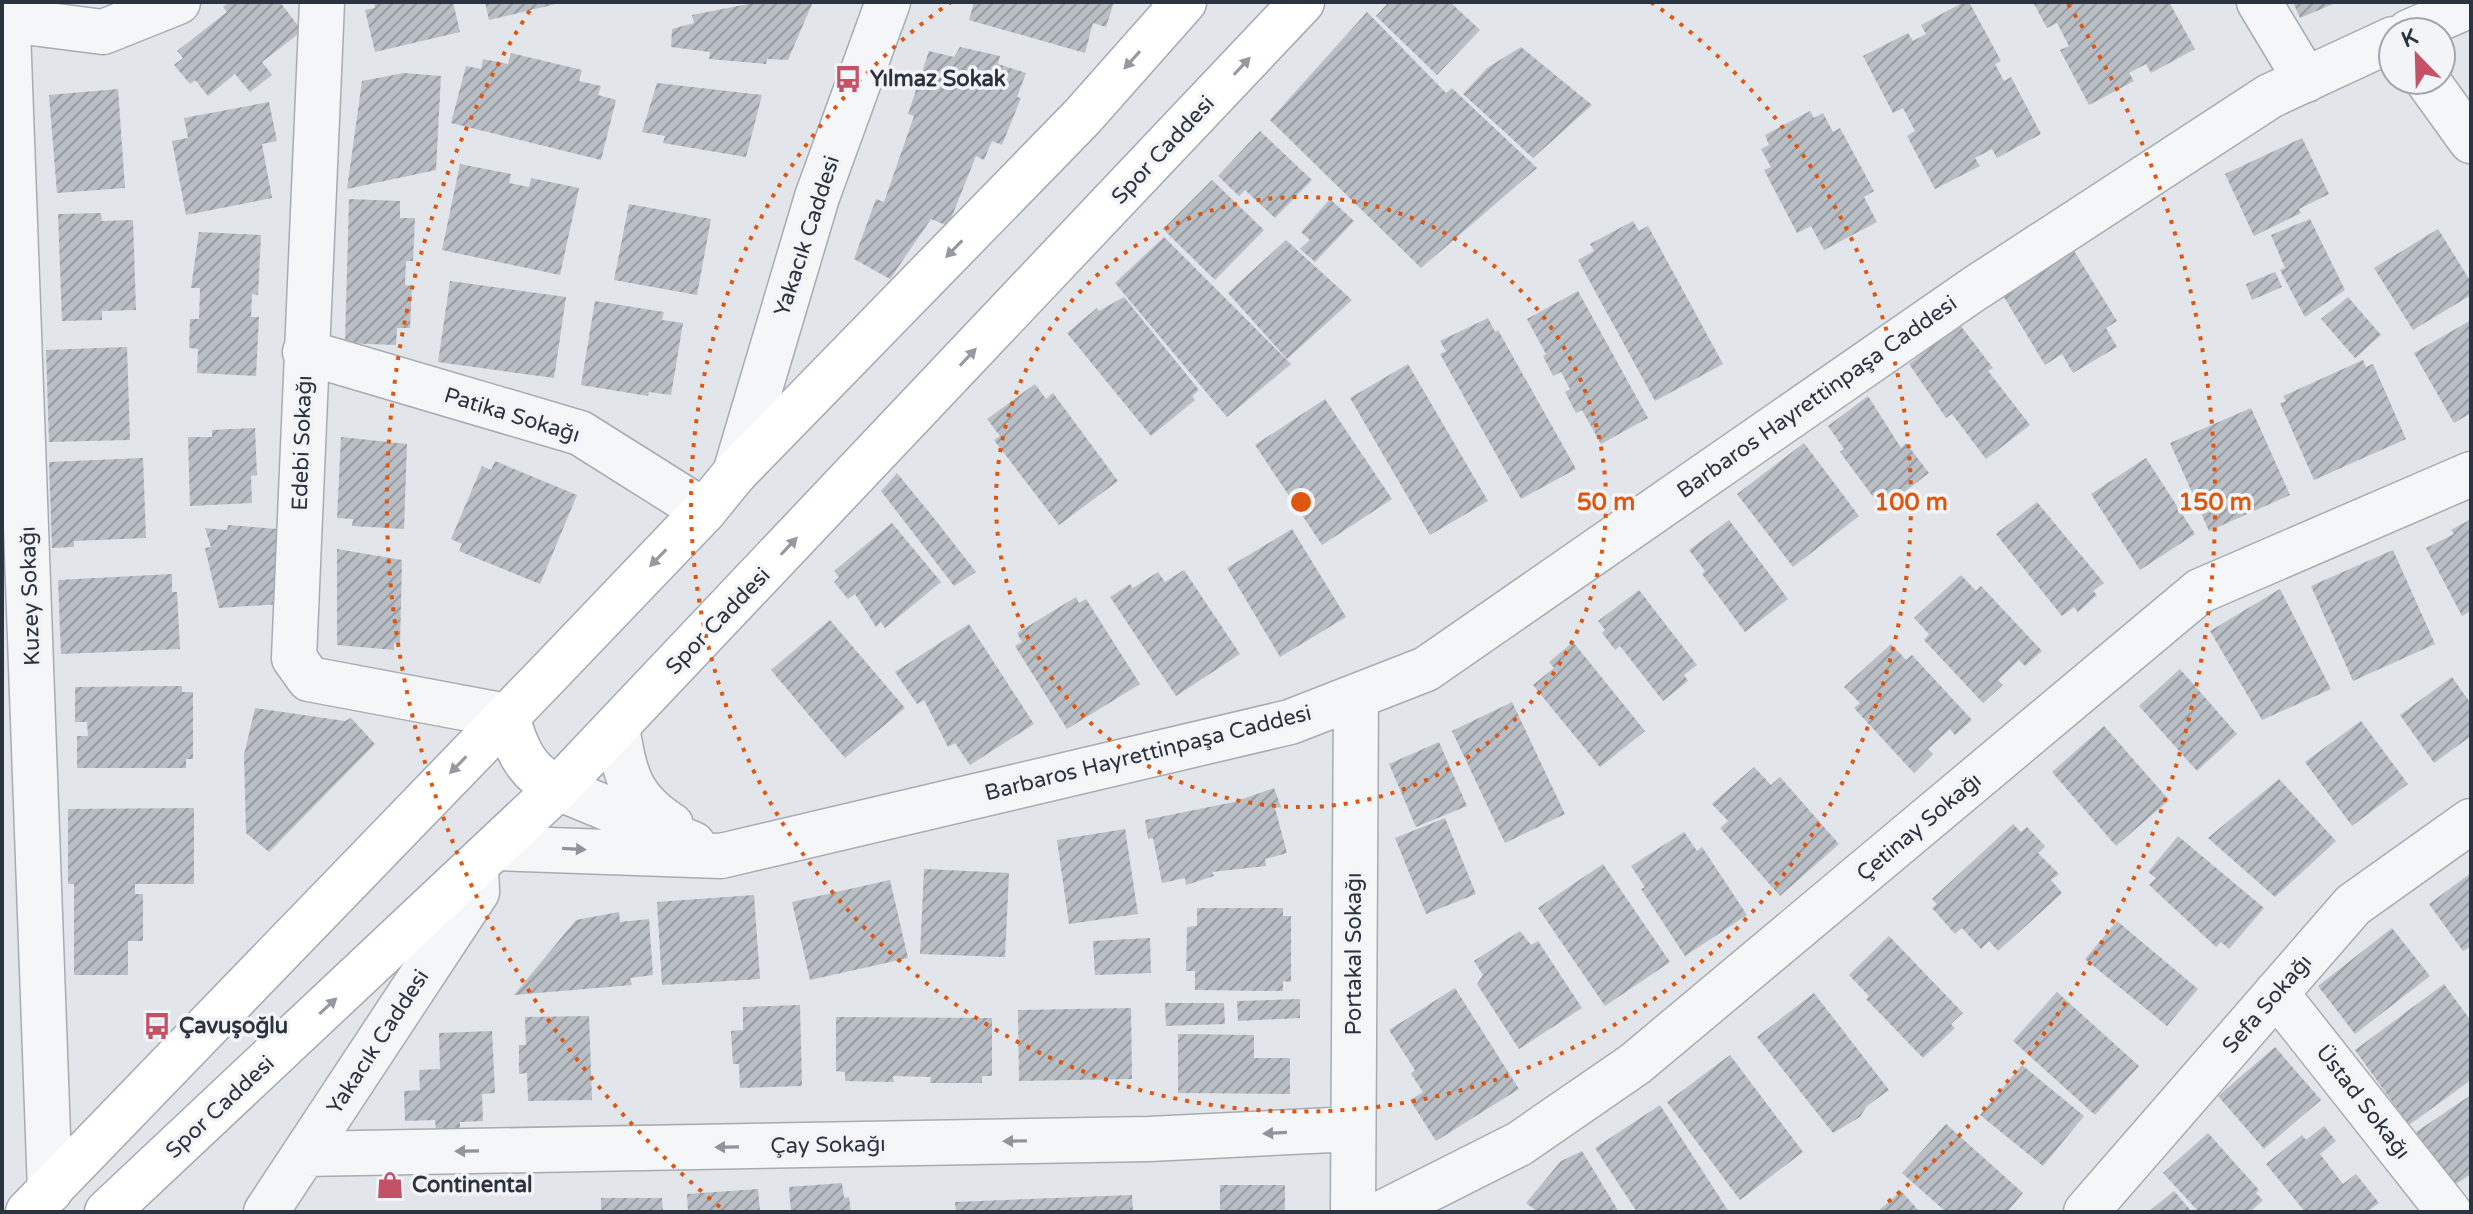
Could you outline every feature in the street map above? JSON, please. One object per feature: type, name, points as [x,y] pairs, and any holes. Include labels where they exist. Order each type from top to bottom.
[{"type":"main road","points":[[39,1201],[704,511],[735,473],[1082,117],[1184,2]]},
{"type":"main road","name":"Spor Caddesi","points":[[107,1212],[558,788],[1302,2]]},
{"type":"main road","points":[[507,716],[526,766],[539,779],[558,788]]},
{"type":"street","points":[[6,13],[103,32],[178,2]]},
{"type":"street","name":"Edebi Sokağı","points":[[322,2],[294,658],[309,679],[507,716]]},
{"type":"street","name":"Yakacık Caddesi","points":[[735,473],[817,197],[888,2]]},
{"type":"street","points":[[2259,2],[2306,80]]},
{"type":"street","points":[[2446,16],[2471,5]]},
{"type":"street","name":"Kuzey Sokağı","points":[[6,13],[39,1201]]},
{"type":"street","name":"Barbaros Hayrettinpaşa Caddesi","points":[[486,857],[721,856],[1290,722],[1426,669],[1974,289],[2270,96],[2377,47]]},
{"type":"street","points":[[2439,96],[2471,141]]},
{"type":"street","name":"Patika Sokağı","points":[[305,352],[580,433],[704,511]]},
{"type":"street","name":"Çetinay Sokağı","points":[[1384,1212],[1519,1144],[1635,1064],[2200,591],[2471,474]]},
{"type":"street","name":"Portakal Sokağı","points":[[1353,1212],[1356,697]]},
{"type":"street","points":[[617,727],[626,776],[648,810],[721,856]]},
{"type":"street","points":[[558,788],[721,856]]},
{"type":"street","name":"Sefa Sokağı","points":[[2086,1212],[2353,905],[2471,821]]},
{"type":"street","name":"Yakacık Caddesi","points":[[266,1212],[477,892],[486,857]]},
{"type":"street","name":"Üstad Sokağı","points":[[2276,993],[2449,1212]]},
{"type":"street","name":"Çay Sokağı","points":[[304,1154],[1133,1139],[1353,1129]]},
{"type":"building","points":[[229,2],[280,2],[302,31],[262,62],[272,75],[250,92],[235,74],[208,96],[195,80],[190,84],[174,65],[183,58],[177,51],[227,12],[223,7]]},
{"type":"building","points":[[374,2],[453,2],[460,32],[375,52],[365,10],[375,8]]},
{"type":"building","points":[[485,2],[560,2],[560,3],[489,20]]},
{"type":"building","points":[[758,2],[812,4],[788,60],[767,59],[766,64],[709,59],[710,52],[671,47],[672,29],[694,23],[692,15]]},
{"type":"building","points":[[974,2],[1114,2],[1106,27],[1093,23],[1085,53],[969,20]]},
{"type":"building","points":[[1389,2],[1450,2],[1480,30],[1437,75],[1376,16]]},
{"type":"building","points":[[1969,2],[2001,61],[1995,64],[2004,81],[2011,77],[2041,134],[1997,158],[1992,149],[1975,158],[1980,166],[1935,189],[1907,136],[1915,131],[1903,108],[1893,113],[1863,56],[1908,33],[1913,41],[1926,34],[1921,25]]},
{"type":"building","points":[[2033,2],[2169,2],[2195,49],[2151,73],[2146,64],[2129,73],[2134,81],[2089,105],[2060,50],[2069,46],[2057,23],[2047,28]]},
{"type":"building","points":[[2293,2],[2338,2],[2300,18]]},
{"type":"building","points":[[1367,12],[1446,93],[1452,88],[1537,168],[1421,268],[1270,120]]},
{"type":"building","points":[[960,47],[1000,56],[998,64],[1026,73],[1017,97],[1021,98],[1002,145],[992,141],[984,160],[976,156],[948,226],[931,219],[890,279],[854,259],[876,199],[884,202],[914,116],[908,114],[929,51],[954,57]]},
{"type":"building","points":[[1521,47],[1592,105],[1533,158],[1463,94],[1487,68]]},
{"type":"building","points":[[511,53],[582,70],[579,81],[601,86],[598,95],[616,100],[601,160],[451,123],[466,66],[481,69],[483,59],[508,64]]},
{"type":"building","points":[[404,73],[441,76],[436,170],[347,189],[362,81]]},
{"type":"building","points":[[657,83],[762,95],[746,157],[663,143],[665,136],[642,132]]},
{"type":"building","points":[[118,89],[125,188],[57,193],[49,95]]},
{"type":"building","points":[[269,102],[277,141],[262,144],[272,198],[186,215],[172,141],[188,138],[184,118]]},
{"type":"building","points":[[1810,111],[1814,118],[1823,113],[1833,132],[1840,128],[1874,191],[1864,197],[1877,222],[1824,250],[1811,226],[1797,233],[1764,170],[1771,167],[1761,149],[1769,145],[1765,135]]},
{"type":"building","points":[[1260,131],[1312,180],[1275,218],[1245,190],[1239,196],[1218,176]]},
{"type":"building","points":[[2302,138],[2329,194],[2299,209],[2301,213],[2254,236],[2225,174]]},
{"type":"building","points":[[460,164],[511,174],[509,183],[529,187],[531,178],[579,188],[560,275],[442,250]]},
{"type":"building","points":[[1212,180],[1264,230],[1215,280],[1163,229]]},
{"type":"building","points":[[349,199],[400,201],[400,218],[415,218],[413,261],[406,261],[405,285],[412,286],[410,328],[397,328],[396,345],[345,343]]},
{"type":"building","points":[[1330,199],[1354,221],[1315,262],[1300,249],[1310,240],[1301,232]]},
{"type":"building","points":[[629,204],[711,219],[697,295],[614,280]]},
{"type":"building","points":[[101,213],[102,221],[133,220],[136,310],[102,311],[102,320],[62,321],[58,214]]},
{"type":"building","points":[[2310,219],[2345,290],[2305,317],[2280,270],[2285,268],[2271,235]]},
{"type":"building","points":[[1633,221],[1639,231],[1648,226],[1723,364],[1655,401],[1578,260],[1594,251],[1590,244]]},
{"type":"building","points":[[2438,229],[2471,282],[2471,295],[2413,330],[2374,268]]},
{"type":"building","points":[[199,232],[261,235],[258,295],[252,294],[251,317],[259,317],[256,376],[197,373],[198,349],[189,348],[190,319],[199,319],[200,288],[191,288]]},
{"type":"building","points":[[1164,237],[1291,364],[1227,417],[1115,283]]},
{"type":"building","points":[[1286,240],[1352,300],[1287,359],[1228,293]]},
{"type":"building","points":[[2071,246],[2117,321],[2106,328],[2117,347],[2073,373],[2062,354],[2045,365],[1999,289]]},
{"type":"building","points":[[2275,272],[2282,287],[2252,300],[2246,284]]},
{"type":"building","points":[[450,281],[566,297],[554,378],[438,362]]},
{"type":"building","points":[[1578,291],[1648,418],[1601,444],[1582,410],[1576,413],[1565,392],[1570,389],[1561,372],[1553,376],[1543,356],[1546,354],[1527,319]]},
{"type":"building","points":[[1124,297],[1199,390],[1192,396],[1195,400],[1151,436],[1067,333],[1097,308],[1099,311]]},
{"type":"building","points":[[2348,297],[2381,335],[2355,358],[2321,319]]},
{"type":"building","points":[[595,301],[664,312],[662,320],[683,323],[671,395],[649,392],[648,396],[581,385]]},
{"type":"building","points":[[1488,318],[1495,332],[1498,330],[1576,469],[1521,499],[1440,354],[1446,351],[1440,341]]},
{"type":"building","points":[[2471,320],[2471,413],[2454,423],[2414,353]]},
{"type":"building","points":[[1960,325],[1993,368],[1988,371],[2030,425],[1986,459],[1952,414],[1946,418],[1909,364]]},
{"type":"building","points":[[127,347],[130,440],[49,442],[46,350]]},
{"type":"building","points":[[2363,360],[2366,367],[2373,364],[2406,439],[2314,480],[2280,403],[2286,401],[2283,396]]},
{"type":"building","points":[[1408,364],[1488,501],[1430,535],[1350,398]]},
{"type":"building","points":[[1035,384],[1046,399],[1053,393],[1118,481],[1059,525],[994,440],[1000,436],[987,419]]},
{"type":"building","points":[[1868,396],[1901,448],[1906,443],[1929,473],[1882,509],[1840,452],[1844,449],[1828,426]]},
{"type":"building","points":[[1325,399],[1392,499],[1322,545],[1255,445]]},
{"type":"building","points":[[2251,408],[2290,495],[2209,531],[2170,443]]},
{"type":"building","points":[[255,428],[257,475],[251,476],[252,503],[190,506],[188,437],[212,437],[212,430]]},
{"type":"building","points":[[341,437],[407,444],[404,529],[352,526],[353,519],[337,518]]},
{"type":"building","points":[[1804,443],[1859,516],[1793,567],[1737,494]]},
{"type":"building","points":[[143,458],[146,538],[74,541],[74,547],[52,548],[49,462]]},
{"type":"building","points":[[2146,458],[2195,534],[2140,570],[2091,494]]},
{"type":"building","points":[[495,461],[577,495],[540,584],[459,551],[462,544],[451,539],[482,466],[491,470]]},
{"type":"building","points":[[897,473],[976,572],[954,586],[881,491]]},
{"type":"building","points":[[2037,502],[2104,583],[2093,591],[2097,595],[2078,612],[2074,607],[2062,616],[1996,534]]},
{"type":"building","points":[[2471,519],[2471,611],[2462,616],[2426,548],[2454,534],[2451,530]]},
{"type":"building","points":[[1729,520],[1788,599],[1745,632],[1702,574],[1705,571],[1689,550]]},
{"type":"building","points":[[892,523],[941,582],[885,628],[881,622],[876,627],[855,594],[848,599],[834,582],[839,577],[834,571]]},
{"type":"building","points":[[228,525],[277,529],[281,604],[219,608],[205,548],[211,547],[205,528],[227,530]]},
{"type":"building","points":[[1292,529],[1346,617],[1280,657],[1227,568]]},
{"type":"building","points":[[337,549],[402,560],[400,644],[394,643],[394,650],[337,645]]},
{"type":"building","points":[[2393,550],[2435,644],[2353,681],[2311,586]]},
{"type":"building","points":[[1184,570],[1240,654],[1176,696],[1110,597],[1130,584],[1133,588],[1158,572],[1165,582]]},
{"type":"building","points":[[172,574],[172,592],[177,592],[180,649],[61,654],[58,580]]},
{"type":"building","points":[[1961,575],[1976,591],[1981,586],[2042,651],[2025,666],[2019,660],[1998,680],[2003,685],[1983,703],[1924,640],[1929,634],[1914,618]]},
{"type":"building","points":[[2280,589],[2331,689],[2262,720],[2210,631]]},
{"type":"building","points":[[1639,590],[1697,665],[1684,675],[1688,681],[1663,701],[1620,646],[1615,650],[1602,633],[1605,630],[1598,621]]},
{"type":"building","points":[[1076,597],[1079,603],[1086,599],[1140,684],[1067,729],[1015,646],[1022,642],[1017,633]]},
{"type":"building","points":[[830,620],[905,708],[845,758],[771,670]]},
{"type":"building","points":[[969,624],[1034,724],[970,765],[955,743],[948,747],[924,700],[917,704],[895,672]]},
{"type":"building","points":[[1573,642],[1645,731],[1600,767],[1533,685],[1554,668],[1549,662]]},
{"type":"building","points":[[1891,644],[1906,660],[1912,655],[1972,720],[1955,735],[1950,729],[1928,749],[1933,754],[1914,773],[1854,708],[1860,703],[1844,687]]},
{"type":"building","points":[[2180,669],[2237,734],[2197,771],[2139,706]]},
{"type":"building","points":[[2452,677],[2471,704],[2471,736],[2434,763],[2400,715]]},
{"type":"building","points":[[182,686],[182,692],[193,692],[193,759],[186,759],[186,768],[77,768],[77,736],[88,736],[87,722],[75,722],[75,687]]},
{"type":"building","points":[[1512,702],[1565,814],[1505,843],[1452,731]]},
{"type":"building","points":[[255,708],[345,721],[351,718],[375,744],[269,852],[246,833],[244,755]]},
{"type":"building","points":[[2361,721],[2408,784],[2352,826],[2305,762]]},
{"type":"building","points":[[2104,726],[2169,800],[2116,846],[2052,772]]},
{"type":"building","points":[[1439,742],[1467,806],[1416,827],[1389,764]]},
{"type":"building","points":[[1754,767],[1771,785],[1780,777],[1839,844],[1780,896],[1720,828],[1728,821],[1712,804]]},
{"type":"building","points":[[2279,779],[2336,841],[2275,897],[2208,838]]},
{"type":"building","points":[[1274,788],[1281,807],[1275,808],[1287,853],[1265,859],[1266,866],[1212,872],[1214,876],[1186,885],[1185,878],[1162,883],[1153,838],[1148,839],[1145,820],[1234,802]]},
{"type":"building","points":[[194,808],[194,884],[135,884],[135,894],[143,894],[143,941],[128,941],[128,975],[74,975],[74,884],[68,884],[68,809]]},
{"type":"building","points":[[1445,818],[1476,894],[1426,914],[1395,838]]},
{"type":"building","points":[[2013,824],[2021,832],[2027,827],[2045,846],[2038,853],[2059,874],[2051,880],[2062,893],[1998,951],[1989,941],[1981,949],[1962,928],[1955,934],[1932,908],[1937,904],[1932,899]]},
{"type":"building","points":[[1125,829],[1138,914],[1069,924],[1057,840]]},
{"type":"building","points":[[1684,832],[1697,851],[1702,847],[1747,915],[1685,956],[1641,889],[1645,887],[1631,866]]},
{"type":"building","points":[[2178,836],[2264,908],[2229,949],[2221,942],[2216,947],[2149,885],[2156,878],[2148,872]]},
{"type":"building","points":[[1603,864],[1670,962],[1605,1006],[1538,908]]},
{"type":"building","points":[[924,869],[1009,873],[1005,957],[920,954]]},
{"type":"building","points":[[2471,873],[2471,946],[2463,951],[2429,904]]},
{"type":"building","points":[[890,880],[908,958],[810,980],[792,902]]},
{"type":"building","points":[[754,895],[760,979],[662,985],[657,902]]},
{"type":"building","points":[[1197,908],[1283,908],[1283,916],[1291,916],[1291,982],[1283,981],[1283,991],[1195,990],[1195,971],[1186,971],[1187,927],[1197,926]]},
{"type":"building","points":[[619,912],[620,922],[649,919],[653,975],[630,978],[632,985],[514,995],[576,920]]},
{"type":"building","points":[[2117,921],[2198,989],[2167,1026],[2085,959]]},
{"type":"building","points":[[2392,928],[2430,976],[2355,1034],[2318,986]]},
{"type":"building","points":[[1520,931],[1531,945],[1538,941],[1582,1008],[1519,1049],[1477,984],[1483,975],[1474,961]]},
{"type":"building","points":[[1889,936],[1963,1013],[1951,1024],[1955,1028],[1923,1058],[1866,999],[1869,996],[1849,975]]},
{"type":"building","points":[[1150,938],[1151,973],[1095,975],[1093,941]]},
{"type":"building","points":[[2444,984],[2471,1021],[2471,1080],[2409,1125],[2355,1050]]},
{"type":"building","points":[[1455,988],[1519,1089],[1436,1141],[1410,1100],[1423,1092],[1411,1074],[1415,1070],[1389,1030]]},
{"type":"building","points":[[2057,992],[2139,1066],[2095,1115],[2013,1041]]},
{"type":"building","points":[[1814,993],[1889,1090],[1867,1106],[1860,1117],[1833,1133],[1757,1037]]},
{"type":"building","points":[[1300,999],[1300,1018],[1238,1021],[1237,1001]]},
{"type":"building","points":[[1165,1003],[1224,1003],[1225,1024],[1166,1026]]},
{"type":"building","points":[[800,1005],[802,1086],[740,1088],[739,1064],[733,1064],[731,1031],[743,1030],[743,1007]]},
{"type":"building","points":[[1131,1008],[1132,1079],[1019,1081],[1018,1010]]},
{"type":"building","points":[[589,1016],[592,1100],[528,1101],[527,1073],[519,1074],[519,1045],[526,1045],[525,1017]]},
{"type":"building","points":[[836,1017],[992,1018],[992,1076],[982,1076],[982,1083],[930,1083],[931,1077],[893,1076],[894,1082],[845,1081],[845,1072],[836,1071]]},
{"type":"building","points":[[492,1031],[495,1093],[482,1094],[483,1121],[460,1122],[460,1128],[436,1129],[435,1120],[405,1121],[404,1091],[420,1090],[419,1070],[440,1069],[439,1033]]},
{"type":"building","points":[[1178,1034],[1254,1035],[1254,1058],[1290,1058],[1290,1094],[1178,1093]]},
{"type":"building","points":[[2275,1047],[2321,1100],[2264,1149],[2218,1096]]},
{"type":"building","points":[[1730,1055],[1803,1152],[1740,1200],[1667,1102]]},
{"type":"building","points":[[2022,1065],[2084,1116],[2043,1166],[1980,1115]]},
{"type":"building","points":[[2471,1095],[2471,1174],[2453,1186],[2416,1132]]},
{"type":"building","points":[[1660,1105],[1729,1212],[1637,1212],[1595,1148]]},
{"type":"building","points":[[1946,1124],[2023,1193],[2007,1212],[1946,1212],[1902,1173]]},
{"type":"building","points":[[2324,1126],[2336,1141],[2320,1154],[2343,1184],[2356,1174],[2379,1203],[2367,1212],[2305,1212],[2266,1164],[2302,1135],[2306,1140]]},
{"type":"building","points":[[2208,1133],[2259,1190],[2256,1193],[2263,1200],[2250,1212],[2199,1212],[2163,1173]]},
{"type":"building","points":[[1582,1151],[1619,1212],[1538,1212],[1526,1203],[1561,1161]]},
{"type":"building","points":[[842,1183],[844,1198],[849,1197],[851,1212],[791,1212],[789,1187]]},
{"type":"building","points":[[1220,1185],[1285,1185],[1285,1212],[1220,1212]]},
{"type":"building","points":[[758,1189],[760,1212],[688,1212],[687,1194]]},
{"type":"building","points":[[1901,1191],[1920,1212],[1877,1212]]},
{"type":"building","points":[[2174,1191],[2192,1212],[2148,1212]]},
{"type":"building","points":[[1132,1195],[1133,1212],[956,1212],[955,1202]]},
{"type":"building","points":[[601,1198],[662,1198],[663,1212],[601,1212]]},
{"type":"place","name":"Yılmaz Sokak","points":[[848,79]]},
{"type":"place","name":"Çavuşoğlu","points":[[157,1026]]},
{"type":"place","name":"Continental","points":[[390,1185]]}]
